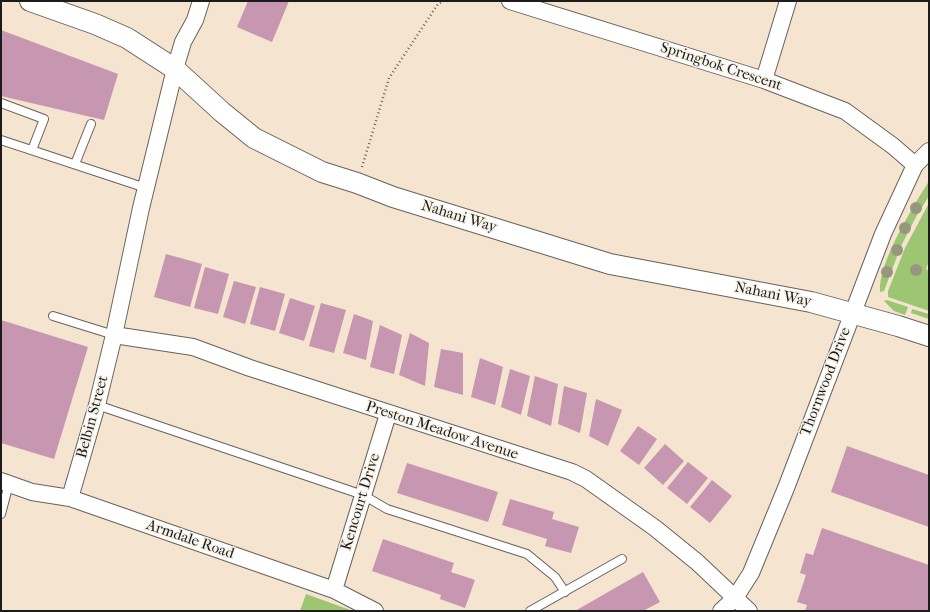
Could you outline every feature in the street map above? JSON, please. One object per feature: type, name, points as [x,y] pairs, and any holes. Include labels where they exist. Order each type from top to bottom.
[{"type":"street","name":"Nahani Way","points":[[30,1],[95,24],[127,38],[174,69],[222,112],[254,138],[322,172],[357,183],[393,197],[610,264],[811,302],[929,336]]},
{"type":"street","name":"Belbin Street","points":[[70,498],[97,405],[114,335],[174,69],[183,42],[194,20],[201,1]]},
{"type":"street","name":"Springbok Crescent","points":[[510,1],[764,80],[845,111],[893,146],[915,165]]},
{"type":"street","points":[[764,80],[788,1]]},
{"type":"street","name":"Thornwood Drive","points":[[721,611],[734,598],[751,573],[768,534],[883,234],[915,165],[929,151]]},
{"type":"street","name":"Preston Meadow Avenue","points":[[114,335],[193,347],[250,368],[388,414],[572,472],[586,479],[655,528],[696,562],[749,611]]},
{"type":"street","name":"Kencourt Drive","points":[[334,590],[388,414]]},
{"type":"street","name":"Armdale Road","points":[[5,483],[32,492],[70,498],[334,590],[375,611]]},
{"type":"lane","points":[[1,103],[44,119],[32,150]]},
{"type":"lane","points":[[75,164],[91,124]]},
{"type":"lane","points":[[1,140],[146,188]]},
{"type":"lane","points":[[53,316],[114,335]]},
{"type":"lane","points":[[97,405],[363,495],[387,509],[527,554],[555,577],[565,592]]},
{"type":"lane","points":[[1,514],[5,483]]},
{"type":"lane","points":[[530,611],[622,559]]},
{"type":"path","points":[[357,183],[389,78],[438,4],[443,1]]},
{"type":"green space","points":[[929,181],[929,196],[901,246],[884,291],[880,292],[881,280],[890,251]]},
{"type":"green space","points":[[929,203],[929,261],[926,269],[929,271],[929,311],[888,297],[888,291],[905,248]]},
{"type":"green space","points":[[887,300],[908,307],[905,315],[894,311],[884,301]]},
{"type":"green space","points":[[912,309],[929,314],[929,319],[911,313]]},
{"type":"green space","points":[[306,594],[353,611],[300,611]]},
{"type":"building","points":[[248,1],[289,1],[272,42],[237,27]]},
{"type":"building","points":[[1,30],[118,74],[104,120],[1,96]]},
{"type":"building","points":[[166,254],[202,264],[190,307],[154,297]]},
{"type":"building","points":[[205,267],[229,274],[218,314],[194,308]]},
{"type":"building","points":[[234,281],[256,287],[245,324],[223,317]]},
{"type":"building","points":[[260,287],[285,294],[275,331],[250,324]]},
{"type":"building","points":[[290,298],[315,306],[304,341],[279,333]]},
{"type":"building","points":[[321,303],[346,310],[334,353],[309,346]]},
{"type":"building","points":[[354,314],[373,321],[366,360],[343,353]]},
{"type":"building","points":[[1,320],[88,347],[54,459],[1,443]]},
{"type":"building","points":[[380,325],[402,335],[394,374],[370,367]]},
{"type":"building","points":[[410,333],[429,343],[425,386],[399,375]]},
{"type":"building","points":[[441,349],[463,353],[463,395],[434,387]]},
{"type":"building","points":[[480,358],[503,367],[495,405],[471,397]]},
{"type":"building","points":[[510,369],[530,376],[521,415],[501,407]]},
{"type":"building","points":[[535,376],[558,384],[551,426],[527,416]]},
{"type":"building","points":[[564,386],[587,393],[580,433],[558,424]]},
{"type":"building","points":[[596,399],[622,410],[608,446],[589,436]]},
{"type":"building","points":[[638,426],[657,439],[639,465],[620,451]]},
{"type":"building","points":[[665,444],[684,461],[663,485],[644,468]]},
{"type":"building","points":[[847,446],[929,475],[929,527],[831,492]]},
{"type":"building","points":[[688,462],[708,478],[687,504],[667,488]]},
{"type":"building","points":[[407,463],[498,492],[488,522],[397,493]]},
{"type":"building","points":[[712,480],[732,496],[710,523],[690,507]]},
{"type":"building","points":[[510,499],[554,512],[552,519],[579,527],[571,553],[545,546],[547,539],[502,525]]},
{"type":"building","points":[[822,528],[929,565],[929,611],[805,611],[807,605],[797,602],[806,575],[800,573],[806,553],[813,555]]},
{"type":"building","points":[[383,539],[454,563],[451,572],[475,580],[465,608],[440,599],[441,595],[372,571]]},
{"type":"building","points":[[643,572],[660,602],[643,611],[575,611]]}]
